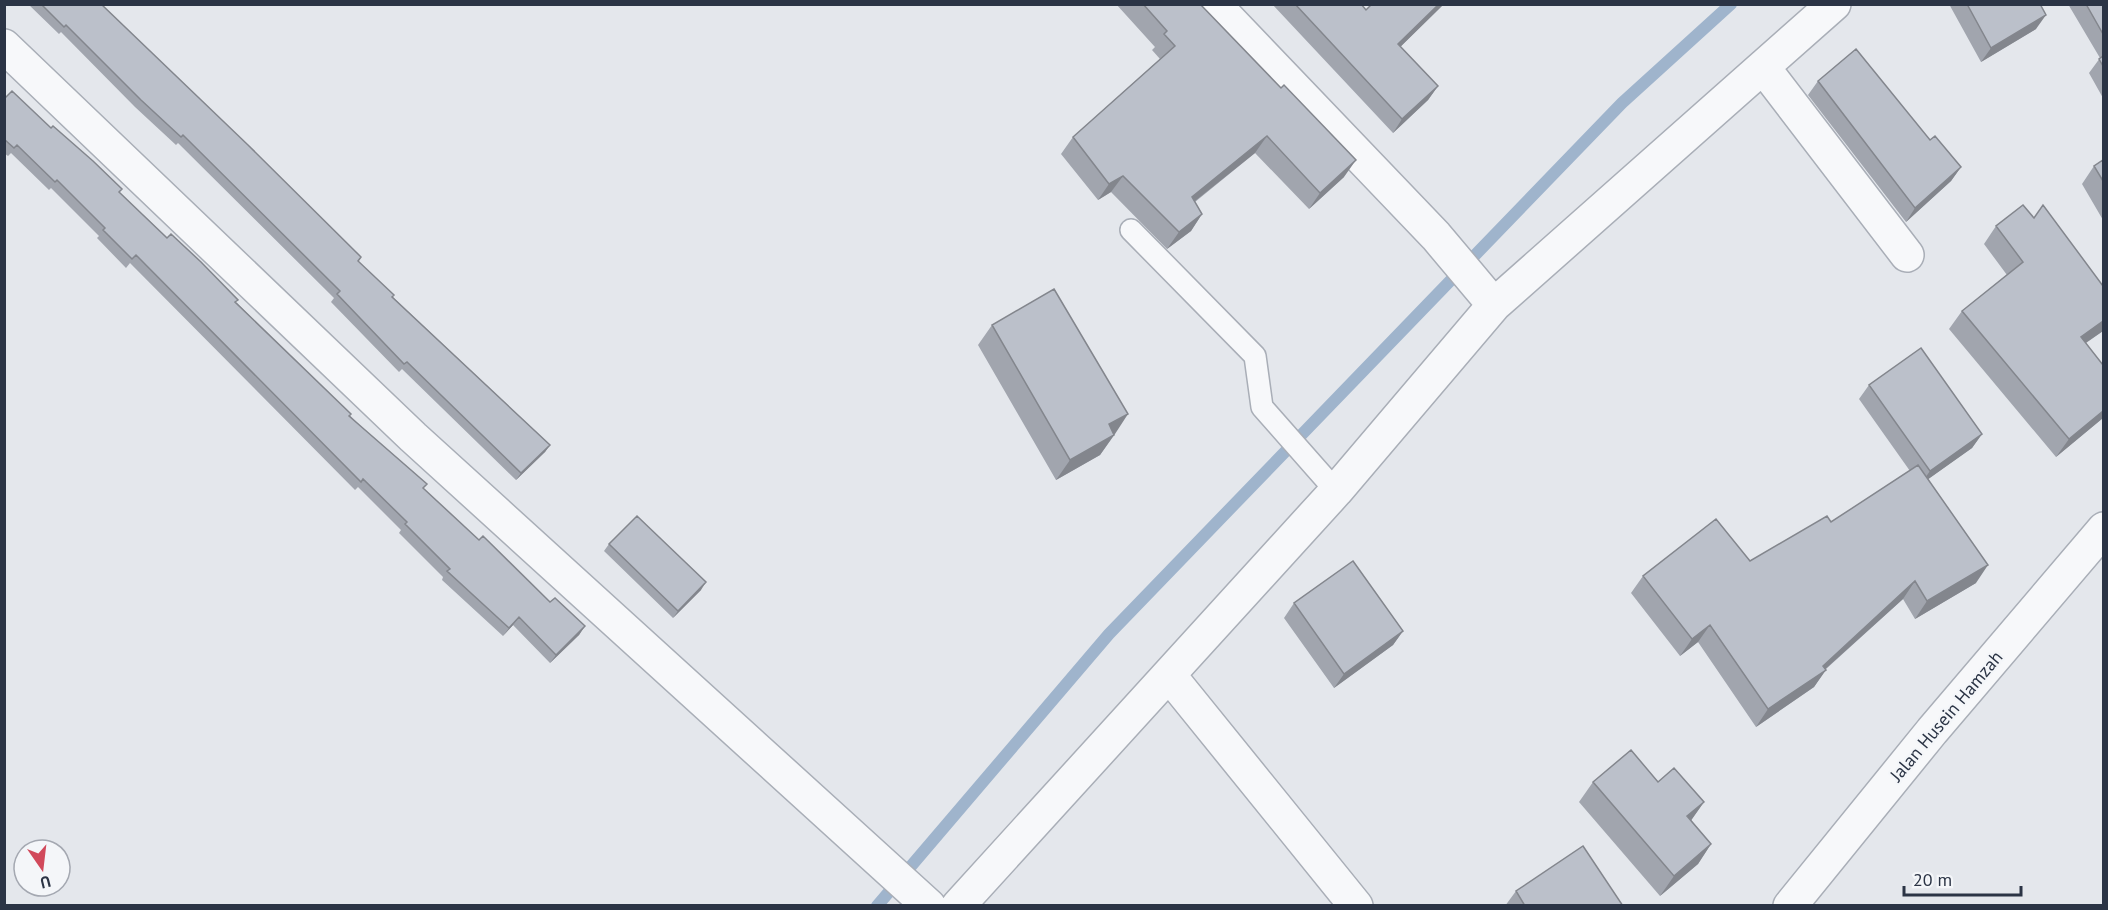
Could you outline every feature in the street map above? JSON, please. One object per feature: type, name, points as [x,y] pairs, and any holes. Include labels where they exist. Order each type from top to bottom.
[{"type":"street","points":[[1214,4],[1436,236],[1493,304]]},
{"type":"street","points":[[958,906],[1169,675],[1329,484],[1493,304],[1834,4]]},
{"type":"street","points":[[4,46],[413,437],[929,906]]},
{"type":"street","points":[[1763,67],[1907,255]]},
{"type":"street","name":"Jalan Husein Hamzah","points":[[1790,906],[1932,731],[2103,529]]},
{"type":"street","points":[[1169,675],[1356,906]]},
{"type":"lane","points":[[1131,230],[1255,356],[1262,407],[1329,484]]},
{"type":"building","points":[[41,4],[101,4],[361,257],[358,261],[394,295],[392,297],[550,445],[521,473],[407,362],[404,364],[337,294],[340,291],[183,135],[181,137],[66,25],[64,27]]},
{"type":"building","points":[[1143,4],[1200,4],[1281,88],[1284,85],[1356,160],[1320,193],[1267,136],[1192,197],[1202,214],[1179,232],[1123,176],[1109,184],[1073,137],[1175,46],[1164,34],[1167,31]]},
{"type":"building","points":[[1295,4],[1361,4],[1366,10],[1372,4],[1439,4],[1398,44],[1438,86],[1402,119]]},
{"type":"building","points":[[1967,4],[2040,4],[2046,15],[1991,48]]},
{"type":"building","points":[[2086,4],[2103,4],[2103,34]]},
{"type":"building","points":[[1856,49],[1930,140],[1935,136],[1961,167],[1915,208],[1818,81]]},
{"type":"building","points":[[12,91],[51,128],[53,126],[93,161],[122,189],[119,192],[167,238],[171,234],[201,262],[238,300],[235,302],[351,414],[349,416],[427,484],[423,488],[479,540],[483,536],[550,602],[555,598],[585,626],[556,655],[519,617],[509,628],[447,571],[450,569],[405,524],[407,522],[363,479],[361,482],[136,255],[132,259],[57,180],[55,182],[17,145],[14,148],[4,139],[4,99]]},
{"type":"building","points":[[2103,160],[2103,181],[2094,166]]},
{"type":"building","points":[[2023,205],[2034,218],[2043,205],[2103,286],[2103,321],[2081,337],[2103,365],[2103,411],[2069,439],[1962,311],[2023,262],[1996,226]]},
{"type":"building","points":[[1054,289],[1128,414],[1109,424],[1114,435],[1070,460],[992,325]]},
{"type":"building","points":[[1921,348],[1982,434],[1930,471],[1869,385]]},
{"type":"building","points":[[1918,465],[1988,565],[1927,601],[1915,581],[1823,666],[1826,670],[1768,709],[1710,625],[1692,639],[1643,576],[1716,519],[1750,561],[1827,516],[1831,522]]},
{"type":"building","points":[[637,516],[706,582],[678,611],[609,544]]},
{"type":"building","points":[[1353,561],[1403,631],[1344,674],[1294,603]]},
{"type":"building","points":[[1631,750],[1658,782],[1674,768],[1704,802],[1687,816],[1711,844],[1674,876],[1593,782]]},
{"type":"building","points":[[1583,846],[1623,906],[1525,906],[1516,891]]},
{"type":"waterway","points":[[877,906],[1109,634],[1622,103],[1731,4]]}]
